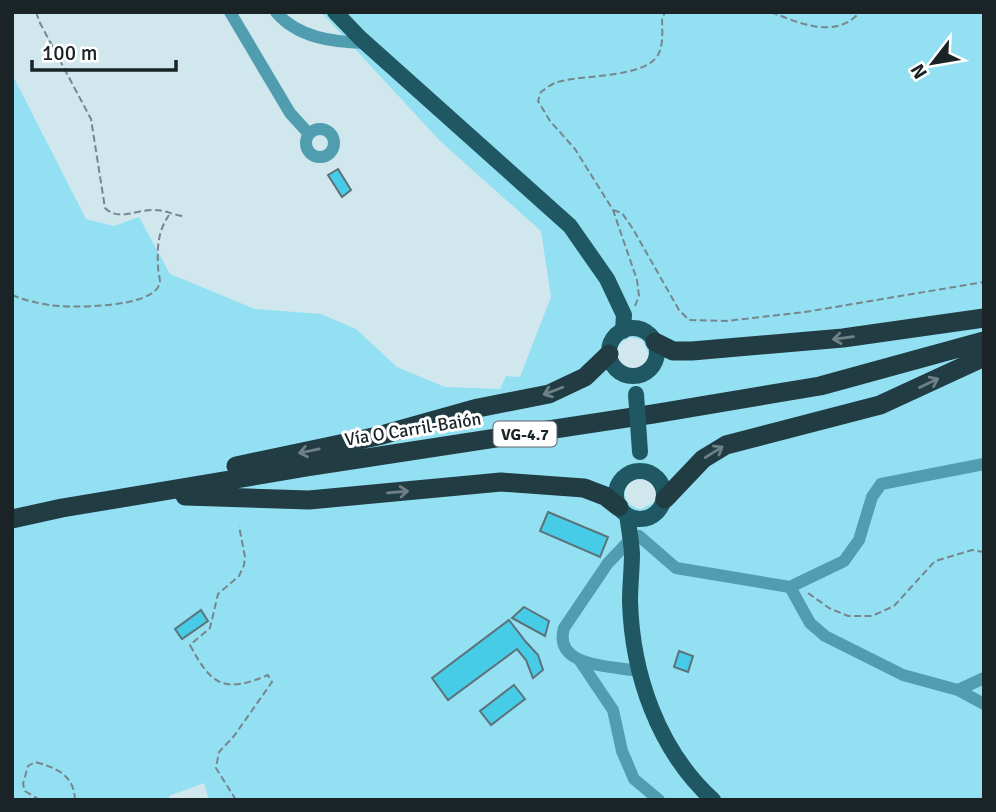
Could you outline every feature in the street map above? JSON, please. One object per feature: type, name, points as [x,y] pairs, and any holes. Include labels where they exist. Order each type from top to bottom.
[{"type":"highway","points":[[654,342],[673,351],[692,351],[843,338],[984,318]]},
{"type":"highway","name":"Vía O Carril-Baión","points":[[12,519],[62,508],[307,467],[820,386],[984,341]]},
{"type":"highway","points":[[62,508],[149,485],[378,436],[478,408],[549,394],[585,377],[609,354]]},
{"type":"highway","points":[[665,499],[703,459],[726,445],[880,405],[984,357]]},
{"type":"highway","points":[[62,508],[176,496],[309,500],[501,482],[584,488],[604,496],[623,511]]},
{"type":"main road","points":[[335,12],[365,43],[570,226],[607,279],[624,323],[630,329],[645,331],[657,348],[655,362],[646,372],[633,376],[614,367],[609,354],[613,340],[624,323]]},
{"type":"main road","points":[[633,376],[642,470]]},
{"type":"main road","points":[[634,543],[665,499],[662,483],[657,476],[642,470],[627,474],[616,492],[634,543],[630,600],[634,649],[646,695],[662,733],[682,765],[713,800]]},
{"type":"main road","points":[[623,511],[635,519],[651,517]]},
{"type":"street","points":[[230,12],[290,113],[309,134]]},
{"type":"street","points":[[276,12],[286,24],[301,32],[340,42],[365,43]]},
{"type":"street","points":[[639,671],[580,661],[569,655],[563,646],[562,637],[564,628],[608,563],[634,543],[676,568],[790,587],[844,561],[859,540],[872,497],[881,484],[984,464]]},
{"type":"street","points":[[790,587],[810,623],[825,636],[903,676],[958,690],[984,704]]},
{"type":"street","points":[[580,661],[613,710],[622,751],[634,779],[659,800]]},
{"type":"street","points":[[958,690],[984,678]]},
{"type":"path","points":[[36,12],[91,119],[106,208],[110,213],[120,216],[157,209],[183,216]]},
{"type":"path","points":[[624,323],[639,296],[637,279],[613,210],[575,149],[538,101],[541,92],[555,83],[609,76],[649,63],[657,56],[662,44],[662,17],[667,12]]},
{"type":"path","points":[[771,12],[820,28],[839,25],[860,12]]},
{"type":"path","points":[[613,210],[622,213],[679,310],[689,320],[726,321],[805,312],[984,282]]},
{"type":"path","points":[[12,295],[48,305],[74,308],[119,304],[141,299],[155,292],[160,282],[157,253],[161,227],[170,214]]},
{"type":"path","points":[[236,800],[216,768],[219,752],[234,736],[272,682],[268,675],[234,686],[219,683],[208,675],[190,645],[210,628],[218,594],[239,576],[244,565],[239,526]]},
{"type":"path","points":[[790,587],[808,593],[829,608],[848,615],[872,615],[894,606],[935,561],[972,550],[984,552]]},
{"type":"path","points":[[40,800],[25,790],[23,784],[28,766],[35,762],[57,768],[74,788],[75,800]]},
{"type":"shaded area","points":[[321,12],[984,12],[984,800],[209,800],[204,783],[169,796],[169,800],[12,800],[12,74],[86,219],[114,226],[139,217],[170,274],[255,309],[321,314],[356,329],[397,367],[445,387],[500,389],[506,376],[520,377],[551,297],[541,231],[440,141]],"holes":[[[631,337],[642,340],[649,354],[646,364],[633,371],[623,367],[616,356],[621,342]],[[640,475],[650,478],[658,492],[655,502],[641,509],[631,505],[625,494],[629,480]]]},
{"type":"building","points":[[338,169],[351,190],[342,197],[328,175]]},
{"type":"building","points":[[548,512],[608,537],[600,557],[540,531]]},
{"type":"building","points":[[524,607],[549,621],[545,636],[512,618]]},
{"type":"building","points":[[201,610],[208,621],[182,639],[175,629]]},
{"type":"building","points":[[509,620],[538,655],[543,670],[533,678],[526,660],[517,649],[448,700],[432,678]]},
{"type":"building","points":[[679,651],[693,656],[688,672],[674,667]]},
{"type":"building","points":[[514,685],[525,699],[491,725],[480,711]]}]
